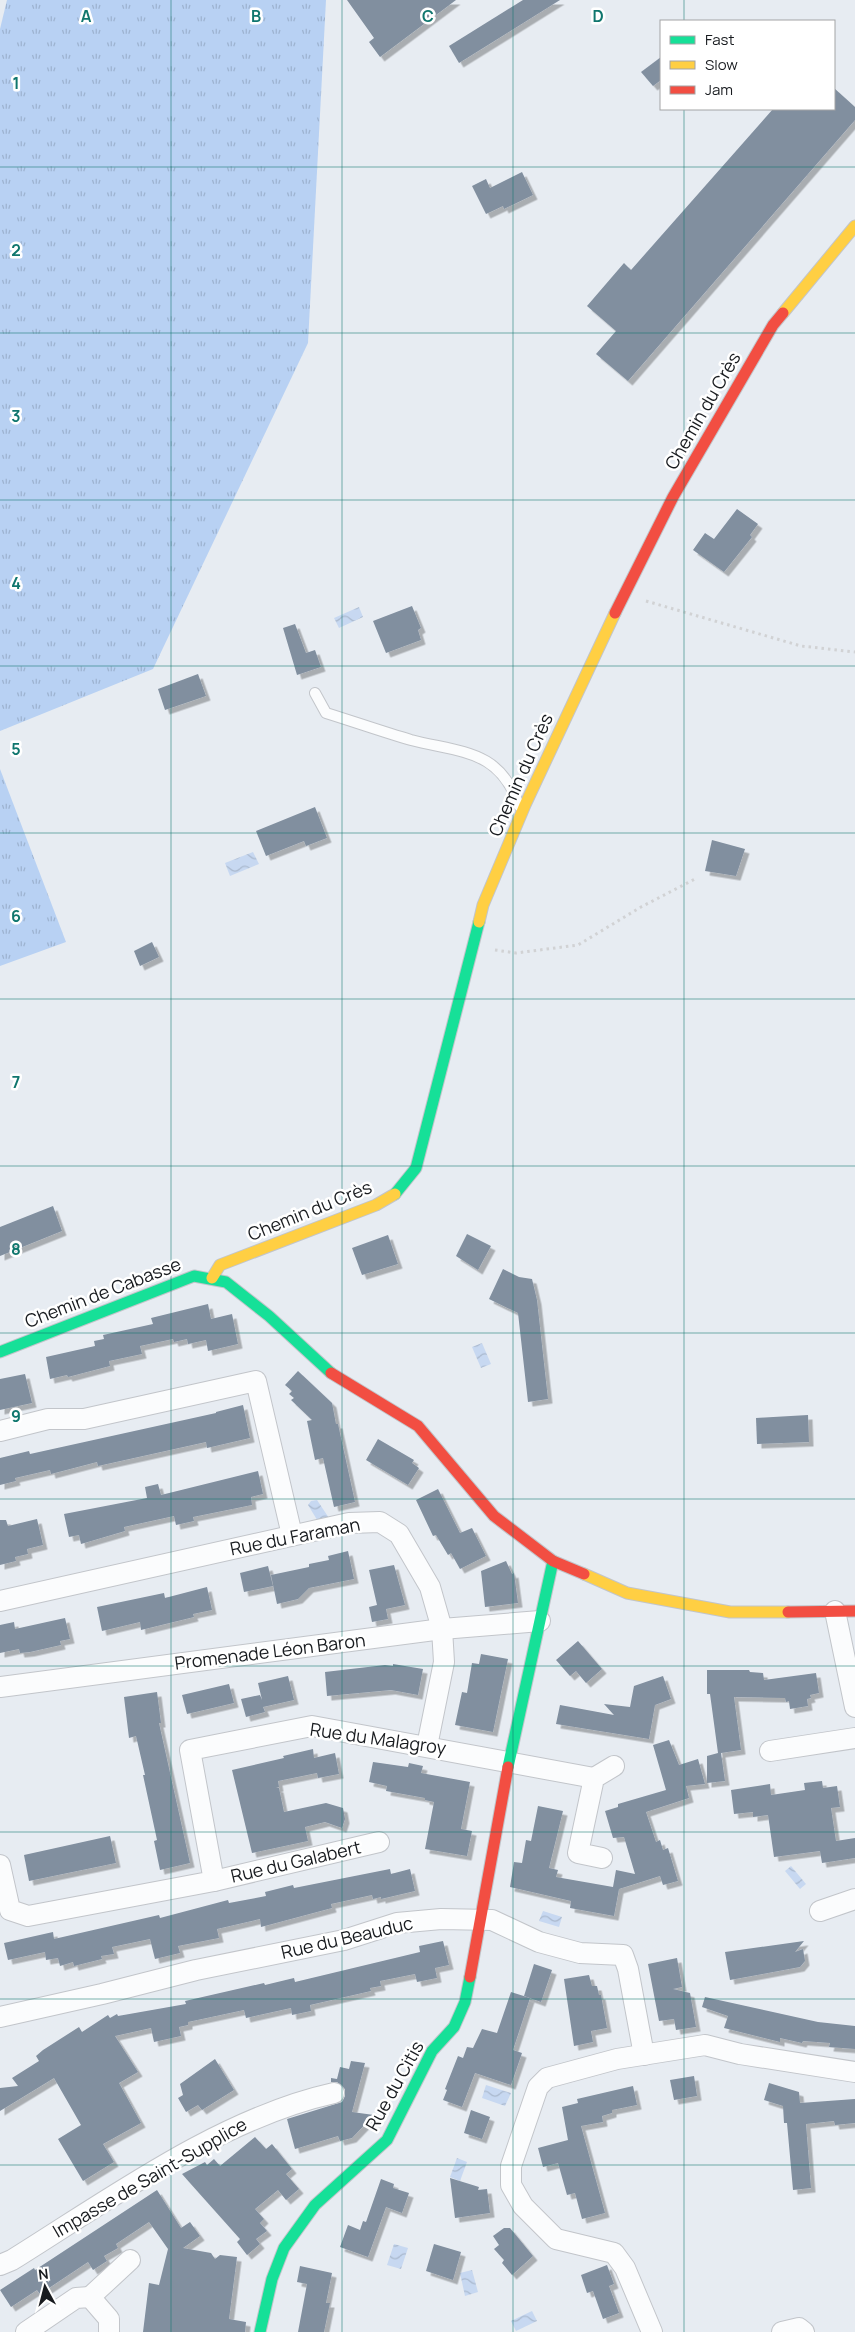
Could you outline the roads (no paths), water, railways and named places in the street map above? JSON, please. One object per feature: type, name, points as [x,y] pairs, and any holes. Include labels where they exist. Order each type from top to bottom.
[{"type":"street","name":"Chemin du Crès","points":[[212,1278],[220,1265],[382,1202],[394,1195],[416,1168],[483,905],[521,814],[624,595],[673,497],[773,325],[855,226]]},
{"type":"street","name":"Chemin de Cabasse","points":[[0,1352],[194,1276],[226,1282],[269,1316],[336,1378],[418,1426],[494,1516],[553,1561],[627,1593],[730,1612],[855,1611]]},
{"type":"street","points":[[0,1431],[48,1419],[84,1419],[256,1381],[292,1536]]},
{"type":"street","name":"Rue du Faraman","points":[[0,1601],[349,1523],[380,1522],[399,1534],[430,1587],[442,1630],[444,1662],[427,1746]]},
{"type":"street","points":[[510,1761],[553,1561]]},
{"type":"street","points":[[835,1611],[855,1707]]},
{"type":"street","name":"Promenade Léon Baron","points":[[0,1687],[442,1630],[540,1621]]},
{"type":"street","name":"Rue du Malagroy","points":[[214,1881],[190,1750],[312,1726],[594,1778]]},
{"type":"street","points":[[770,1751],[855,1738]]},
{"type":"street","name":"Rue du Citis","points":[[260,2332],[272,2279],[284,2248],[315,2206],[387,2140],[432,2051],[454,2027],[465,2002],[482,1920],[510,1761]]},
{"type":"street","points":[[602,1858],[578,1853],[594,1778],[614,1766]]},
{"type":"street","name":"Rue du Galabert","points":[[214,1881],[379,1842]]},
{"type":"street","points":[[0,1865],[10,1910],[28,1916],[214,1881]]},
{"type":"street","points":[[820,1911],[855,1899]]},
{"type":"street","name":"Rue du Beauduc","points":[[0,2016],[102,1994],[196,1970],[344,1940],[397,1923],[441,1919],[492,1920],[539,1942],[580,1952],[623,1955],[628,1969],[644,2055]]},
{"type":"street","points":[[652,2332],[625,2268],[614,2252],[556,2239],[523,2206],[511,2186],[511,2166],[538,2087],[547,2078],[617,2059],[705,2045],[740,2054],[855,2072]]},
{"type":"street","name":"Impasse de Saint-Supplice","points":[[0,2264],[12,2260],[176,2160],[251,2119],[307,2098],[334,2093]]},
{"type":"street","points":[[26,2332],[76,2298],[90,2297],[130,2260]]},
{"type":"street","points":[[90,2297],[109,2320],[109,2332]]},
{"type":"street","points":[[782,2332],[799,2328],[804,2332]]},
{"type":"lane","points":[[315,693],[326,713],[426,744],[469,752],[494,767],[512,785],[521,814]]},
{"type":"water","points":[[359,607],[363,617],[339,628],[334,618]]},
{"type":"water","points":[[253,852],[259,864],[230,876],[225,863]]},
{"type":"water","points":[[482,1343],[491,1364],[481,1368],[472,1347]]},
{"type":"water","points":[[317,1500],[329,1518],[319,1523],[308,1505],[311,1501]]},
{"type":"water","points":[[791,1866],[806,1884],[800,1889],[785,1871]]},
{"type":"water","points":[[543,1911],[562,1917],[559,1927],[539,1921]]},
{"type":"water","points":[[486,2085],[511,2093],[505,2106],[482,2098]]},
{"type":"water","points":[[457,2158],[467,2162],[460,2181],[450,2177]]},
{"type":"water","points":[[394,2244],[408,2248],[401,2269],[387,2265]]},
{"type":"water","points":[[472,2270],[478,2292],[465,2296],[460,2273]]},
{"type":"water","points":[[532,2311],[537,2321],[516,2331],[511,2321]]}]
